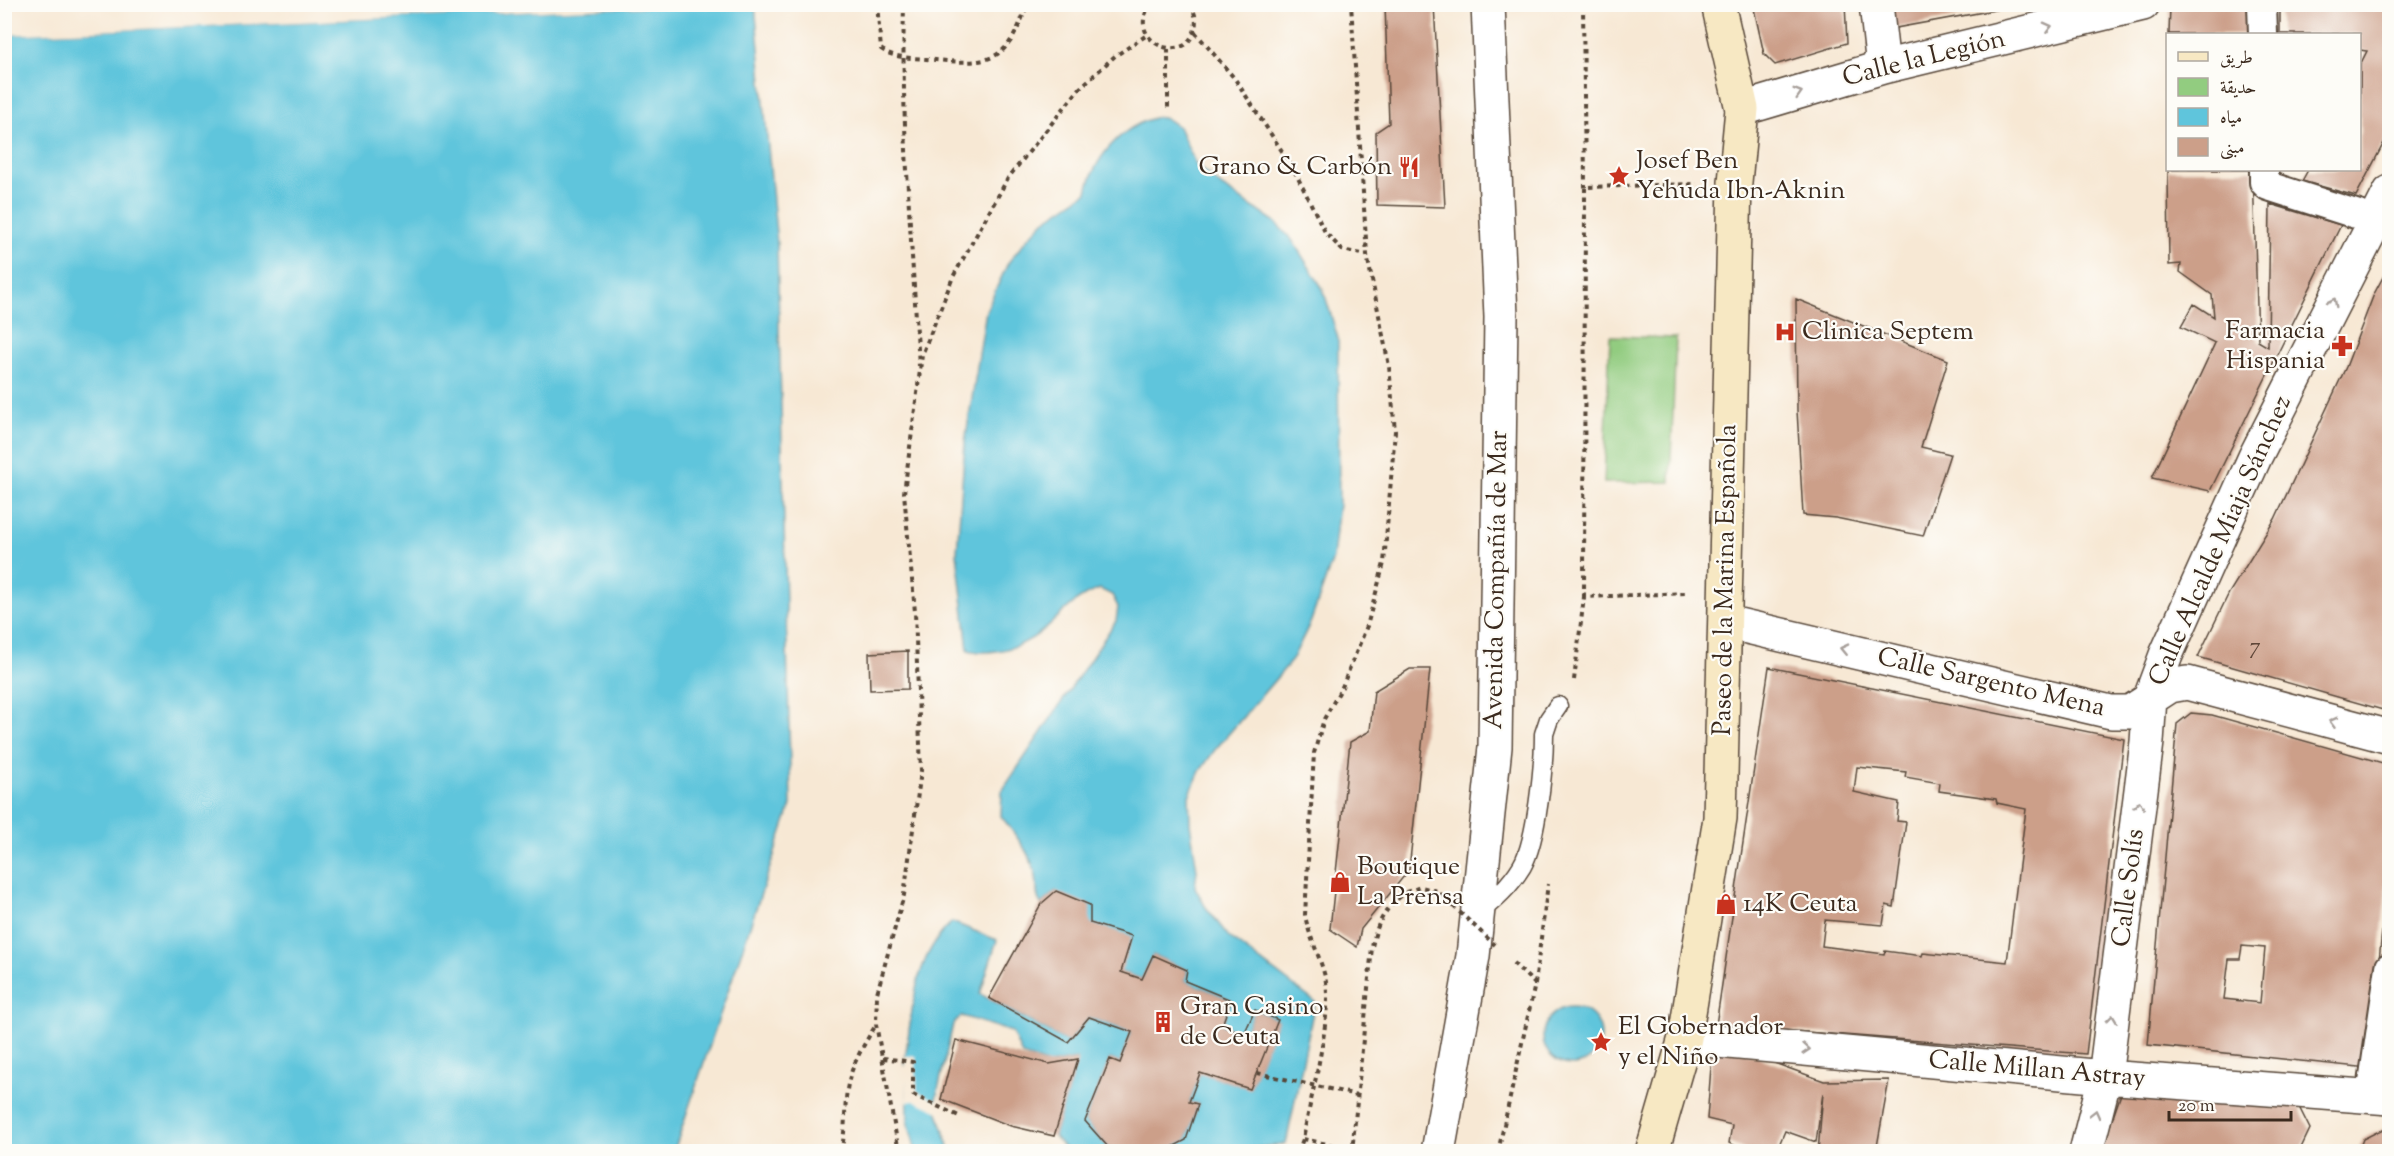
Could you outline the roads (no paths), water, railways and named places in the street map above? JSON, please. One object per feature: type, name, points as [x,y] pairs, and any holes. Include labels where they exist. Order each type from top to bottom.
[{"type":"main road","name":"Paseo de la Marina Española","points":[[1652,1152],[1685,1038],[1720,818],[1734,182],[1742,109],[1718,4]]},
{"type":"street","name":"Avenida Compañía de Mar","points":[[1438,1152],[1473,956],[1495,747],[1501,317],[1488,4]]},
{"type":"street","points":[[1876,4],[1883,67]]},
{"type":"street","name":"Calle la Legión","points":[[1742,109],[1883,67],[2143,4]]},
{"type":"street","points":[[2262,4],[2263,33]]},
{"type":"street","points":[[2264,171],[2264,182],[2268,186],[2382,223]]},
{"type":"street","name":"Calle Alcalde Miaja Sánchez","points":[[2150,698],[2166,655],[2255,457],[2382,223],[2390,192]]},
{"type":"street","name":"Calle Sargento Mena","points":[[1726,607],[2111,712],[2130,712],[2170,686],[2187,683],[2390,737]]},
{"type":"street","name":"Calle Solís","points":[[2086,1152],[2105,1077],[2147,742],[2150,698]]},
{"type":"street","points":[[2380,1097],[2390,967]]},
{"type":"street","name":"Calle Millan Astray","points":[[1685,1038],[2105,1077],[2380,1097]]},
{"type":"lane","points":[[1478,914],[1504,892],[1523,864],[1533,833],[1544,734],[1549,719],[1558,706]]},
{"type":"water","points":[[679,5],[755,5],[777,244],[791,805],[674,1151],[5,1151],[4,35]]},
{"type":"water","points":[[1157,117],[1167,119],[1179,127],[1196,165],[1222,187],[1274,221],[1292,240],[1323,289],[1338,338],[1339,504],[1333,558],[1311,621],[1292,660],[1214,751],[1200,771],[1189,796],[1190,823],[1197,870],[1195,887],[1205,906],[1229,937],[1315,1002],[1286,1144],[1229,1151],[1163,1151],[1186,1139],[1198,1104],[1189,1102],[1200,1073],[1250,1088],[1277,1020],[1255,1010],[1244,1034],[1222,1025],[1231,1000],[1185,981],[1187,970],[1153,955],[1142,979],[1121,972],[1090,923],[1056,891],[1041,904],[1036,876],[1029,857],[1001,816],[1002,791],[1116,621],[1118,607],[1112,595],[1100,589],[1073,603],[1028,641],[996,651],[968,650],[957,553],[965,442],[986,311],[1008,263],[1044,221],[1087,192],[1103,155],[1121,135],[1144,121]]},
{"type":"water","points":[[952,922],[997,940],[980,994],[1068,1042],[1089,1017],[1132,1032],[1120,1063],[1110,1059],[1085,1121],[1109,1148],[1145,1151],[1067,1151],[1054,1136],[1077,1059],[1049,1064],[1022,1055],[1012,1032],[962,1016],[953,1024],[935,1103],[950,1151],[916,1151],[908,1122],[907,1066],[904,1065],[912,1007],[921,970],[928,953]]},
{"type":"water","points":[[1572,1007],[1583,1009],[1593,1015],[1599,1025],[1601,1036],[1599,1047],[1593,1057],[1583,1063],[1572,1065],[1561,1063],[1551,1057],[1545,1047],[1543,1036],[1545,1025],[1551,1015],[1561,1009]]},
{"type":"place","name":"Grano & Carbón","points":[[1409,167]]},
{"type":"place","name":"Josef Ben Yehuda Ibn-Aknin","points":[[1619,176]]},
{"type":"place","name":"Clinica Septem","points":[[1785,332]]},
{"type":"place","name":"Farmacia Hispania","points":[[2342,346]]},
{"type":"place","name":"Boutique La Prensa","points":[[1340,882]]},
{"type":"place","name":"14K Ceuta","points":[[1726,904]]},
{"type":"place","name":"Gran Casino de Ceuta","points":[[1163,1022]]},
{"type":"place","name":"El Gobernador y el Niño","points":[[1601,1042]]}]
